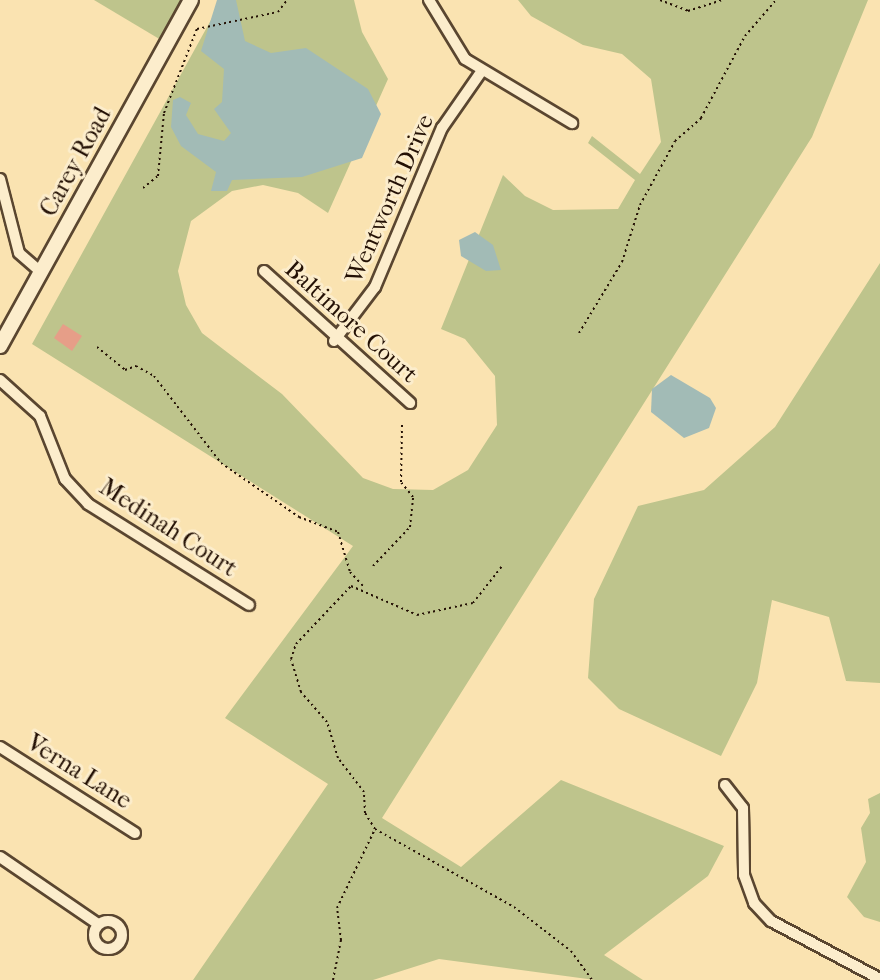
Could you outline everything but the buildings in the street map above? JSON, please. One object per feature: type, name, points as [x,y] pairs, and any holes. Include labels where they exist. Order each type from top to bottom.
[{"type":"street","name":"Carey Road","points":[[0,346],[191,0]]},
{"type":"street","points":[[429,0],[446,36],[481,72],[572,123]]},
{"type":"street","name":"Wentworth Drive","points":[[334,341],[375,287],[442,128],[481,72]]},
{"type":"street","points":[[0,179],[19,253],[41,272]]},
{"type":"street","name":"Baltimore Court","points":[[264,271],[334,341],[410,403]]},
{"type":"street","name":"Medinah Court","points":[[0,380],[40,416],[65,479],[88,504],[249,606]]},
{"type":"street","name":"Verna Lane","points":[[0,747],[135,833]]},
{"type":"street","points":[[725,785],[743,808],[744,875],[754,903],[771,921],[880,979]]},
{"type":"street","points":[[0,857],[98,924]]},
{"type":"path","points":[[143,188],[158,176],[167,105],[201,26],[245,22],[278,12],[287,0]]},
{"type":"path","points":[[660,0],[688,11],[721,0]]},
{"type":"path","points":[[579,332],[622,262],[640,205],[675,141],[701,118],[746,36],[776,0]]},
{"type":"path","points":[[97,347],[125,370],[136,366],[154,376],[221,463],[299,517],[338,532],[350,572],[382,603],[417,615],[473,603],[502,566]]},
{"type":"path","points":[[373,566],[410,527],[413,497],[401,482],[402,423]]},
{"type":"path","points":[[363,587],[344,589],[328,617],[302,635],[291,659],[300,692],[327,722],[338,758],[364,792],[365,813],[375,829],[514,907],[571,951],[592,980]]},
{"type":"path","points":[[333,980],[341,940],[337,908],[375,829]]},
{"type":"green space","points":[[94,0],[183,0],[161,40]]},
{"type":"green space","points":[[222,0],[354,0],[362,32],[388,79],[328,213],[298,193],[263,185],[232,191],[191,221],[178,271],[186,305],[202,333],[282,394],[363,478],[393,489],[433,490],[468,470],[497,425],[495,376],[465,339],[441,329],[503,175],[525,196],[553,210],[618,209],[635,180],[588,143],[592,136],[640,174],[661,142],[651,79],[622,54],[583,45],[531,16],[518,0],[868,0],[812,137],[382,818],[461,867],[561,780],[724,846],[708,876],[604,955],[643,980],[595,980],[439,959],[373,980],[193,980],[328,784],[225,718],[353,546],[32,344]]},
{"type":"green space","points":[[880,263],[880,683],[846,681],[829,617],[772,600],[757,683],[721,756],[619,709],[588,678],[594,599],[638,506],[704,490],[775,427]]},
{"type":"green space","points":[[880,793],[880,922],[864,917],[847,897],[866,862],[861,828],[870,813],[868,799]]},
{"type":"water","points":[[217,0],[236,0],[245,41],[271,53],[306,48],[368,89],[381,114],[362,158],[302,177],[232,180],[227,191],[211,191],[216,172],[181,146],[171,127],[173,100],[180,97],[191,103],[186,115],[198,134],[224,141],[231,133],[214,109],[222,102],[224,69],[201,51]]},
{"type":"water","points":[[475,232],[493,245],[501,270],[486,271],[461,256],[459,240]]},
{"type":"water","points":[[671,375],[710,398],[716,408],[709,428],[684,438],[651,412],[652,389]]}]
